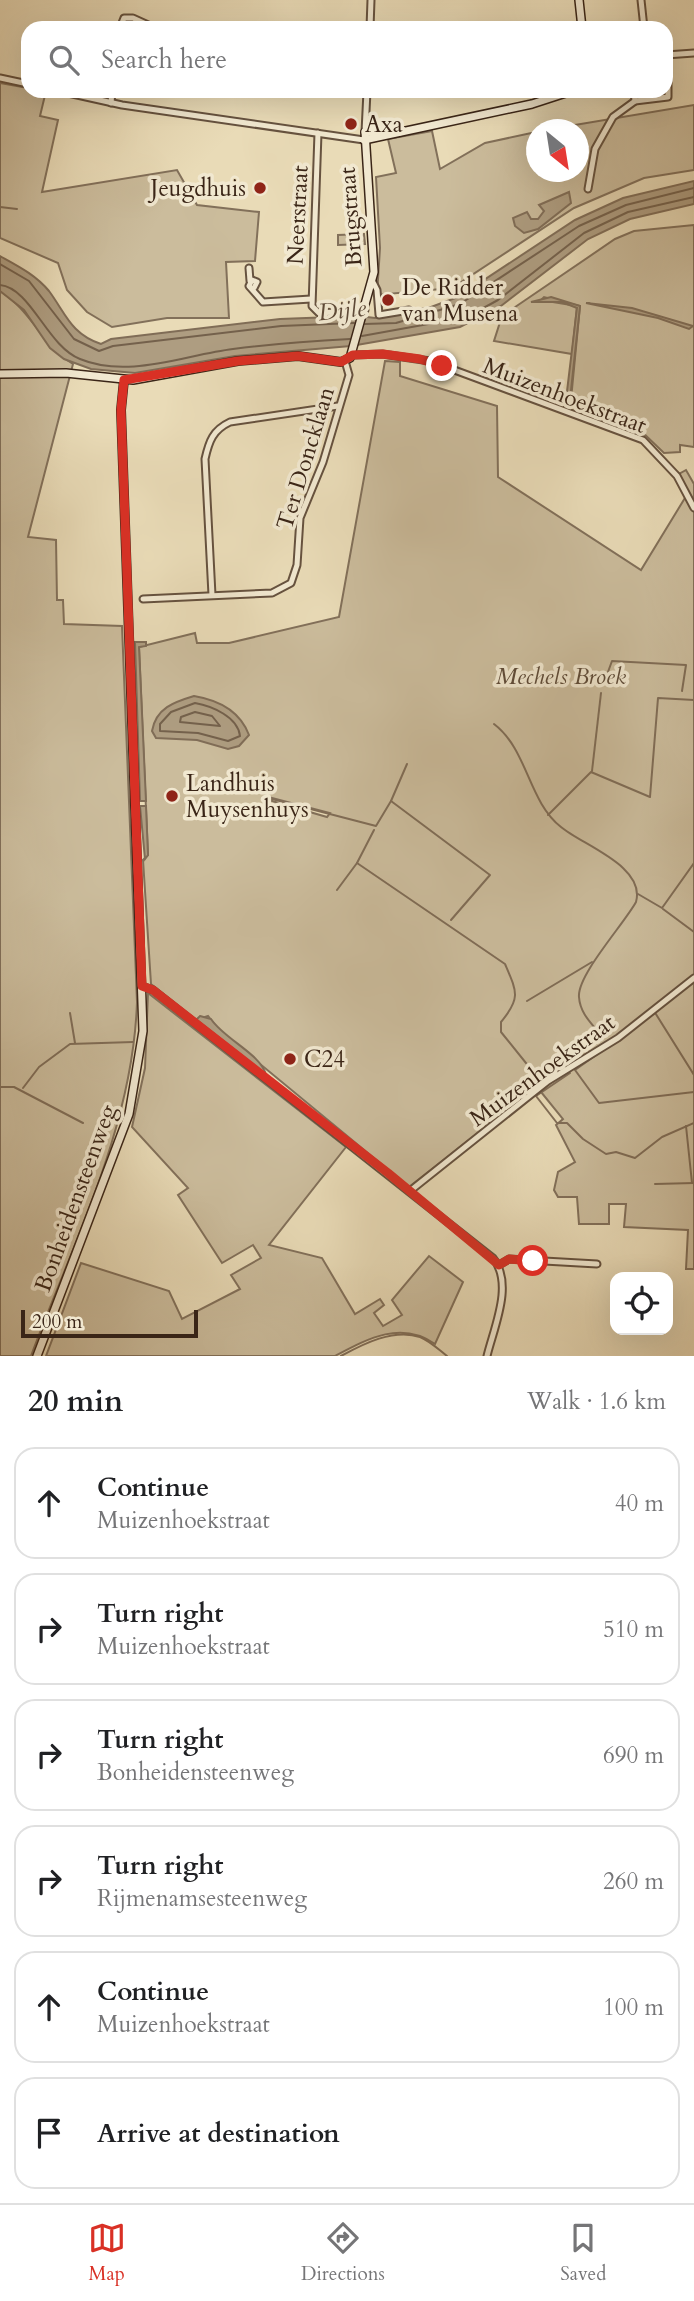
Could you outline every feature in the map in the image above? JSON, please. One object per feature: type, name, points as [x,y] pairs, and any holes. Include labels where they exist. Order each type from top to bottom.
[{"type":"street","points":[[370,21],[371,0]]},
{"type":"street","points":[[579,0],[581,21]]},
{"type":"street","points":[[640,0],[643,21]]},
{"type":"street","points":[[123,21],[124,18],[140,21]]},
{"type":"street","points":[[673,55],[694,53]]},
{"type":"street","points":[[0,78],[21,82]]},
{"type":"street","points":[[89,98],[318,132],[365,136],[397,132],[550,98]]},
{"type":"street","points":[[111,98],[111,103]]},
{"type":"street","points":[[365,136],[367,98]]},
{"type":"street","points":[[588,189],[595,149],[613,117],[635,101],[660,98]]},
{"type":"street","name":"Neerstraat","points":[[318,132],[311,299],[313,309],[319,313],[365,312]]},
{"type":"street","name":"Brugstraat","points":[[354,352],[373,282],[375,260],[365,136]]},
{"type":"street","name":"Neerstraat","points":[[249,268],[250,281],[257,282],[254,288],[263,302],[311,299]]},
{"type":"street","name":"Brugstraat","points":[[373,282],[377,290],[379,313],[409,310]]},
{"type":"street","points":[[0,374],[66,373],[124,380],[250,360],[298,356],[345,361],[354,352]]},
{"type":"street","name":"Muizenhoekstraat","points":[[354,352],[429,361],[643,440],[677,476],[694,508]]},
{"type":"street","name":"Ter Doncklaan","points":[[143,599],[272,593],[291,583],[297,565],[300,518],[323,462],[349,375],[345,361]]},
{"type":"street","name":"Bonheidensteenweg","points":[[37,1356],[129,1114],[143,1031],[121,410],[124,380]]},
{"type":"street","points":[[212,595],[205,459],[210,440],[218,428],[230,422],[338,406]]},
{"type":"street","name":"Muizenhoekstraat","points":[[410,1191],[548,1081],[618,1038],[694,978]]},
{"type":"street","points":[[142,986],[153,990],[230,1049],[499,1265],[502,1291],[487,1356]]},
{"type":"street","points":[[499,1265],[509,1259],[597,1264]]},
{"type":"green space","points":[[0,83],[21,87],[21,98],[44,98],[40,116],[58,120],[42,192],[177,170],[197,205],[259,212],[255,261],[226,262],[229,318],[167,318],[112,327],[87,312],[67,290],[58,263],[0,238]]},
{"type":"green space","points":[[694,105],[694,170],[644,178],[574,208],[452,288],[377,295],[380,248],[376,177],[396,173],[388,139],[432,131],[440,169],[485,143],[526,134],[526,182],[589,182],[589,123]]},
{"type":"green space","points":[[694,225],[694,447],[680,445],[680,452],[664,453],[641,431],[570,410],[580,306],[544,297],[541,300],[577,306],[572,354],[494,341],[502,316],[615,239],[634,231]]},
{"type":"green space","points":[[364,234],[365,244],[338,245],[338,235]]},
{"type":"green space","points":[[0,291],[20,308],[62,356],[73,364],[28,537],[56,540],[57,600],[63,600],[64,624],[122,626],[137,1002],[133,1048],[113,1138],[99,1182],[31,1356],[0,1356]]},
{"type":"green space","name":"Mechels Broek","points":[[385,361],[400,362],[400,376],[497,406],[498,477],[641,570],[688,493],[679,474],[686,470],[694,484],[694,1269],[686,1269],[688,1230],[624,1227],[626,1204],[609,1204],[609,1224],[579,1224],[577,1197],[558,1197],[554,1190],[558,1172],[575,1162],[556,1125],[563,1119],[537,1087],[409,1187],[220,1031],[208,1016],[196,1020],[151,984],[143,860],[148,855],[139,647],[195,633],[197,643],[229,643],[339,617]],"holes":[[[272,798],[330,813],[327,817],[272,801]]]},
{"type":"green space","points":[[148,993],[346,1147],[269,1245],[322,1258],[355,1314],[380,1299],[384,1305],[374,1313],[383,1326],[402,1315],[392,1300],[429,1256],[463,1282],[435,1344],[410,1333],[397,1333],[372,1338],[335,1356],[46,1356],[81,1263],[169,1291],[182,1319],[240,1289],[231,1275],[261,1258],[253,1245],[222,1263],[178,1195],[188,1188],[132,1127],[145,1068]]},
{"type":"water","points":[[694,181],[694,204],[630,219],[588,239],[501,306],[460,327],[351,346],[235,356],[135,373],[91,369],[64,359],[50,348],[24,310],[0,291],[0,256],[38,280],[76,329],[101,344],[111,339],[280,319],[359,316],[375,318],[431,307],[458,297],[575,220],[623,198]]},
{"type":"water","points":[[569,192],[571,203],[538,229],[524,233],[515,226],[513,218],[527,212],[531,219],[538,219],[544,211],[539,205]]},
{"type":"water","points":[[551,297],[580,306],[569,409],[565,408],[577,308],[562,302],[531,302]]},
{"type":"water","points":[[586,303],[632,308],[693,326],[689,329],[658,318]]},
{"type":"water","points":[[135,642],[146,642],[146,646],[139,647],[146,801],[140,801]]},
{"type":"water","points":[[194,696],[227,708],[240,719],[249,735],[239,746],[228,749],[197,740],[156,738],[152,731],[162,711]]},
{"type":"water","points":[[140,806],[146,806],[148,855],[145,859]]},
{"type":"water","points":[[200,1016],[211,1019],[250,1053],[263,1067],[266,1075],[196,1020]]},
{"type":"waterway","points":[[0,207],[17,209]]},
{"type":"waterway","points":[[605,680],[612,661],[686,665],[682,691]]},
{"type":"waterway","points":[[592,771],[601,693]]},
{"type":"waterway","points":[[548,815],[591,772],[650,797],[658,698],[694,700]]},
{"type":"waterway","points":[[494,724],[514,747],[541,804],[550,816],[561,827],[622,867],[637,889],[636,902],[593,963],[580,988],[581,1008],[601,1035]]},
{"type":"waterway","points":[[391,801],[407,764]]},
{"type":"waterway","points":[[272,799],[376,826],[391,801],[490,875],[451,920]]},
{"type":"waterway","points":[[357,863],[374,830]]},
{"type":"waterway","points":[[337,890],[357,863],[505,964],[515,995],[512,1007],[501,1022],[501,1032],[538,1078]]},
{"type":"waterway","points":[[638,894],[662,908],[694,863]]},
{"type":"waterway","points":[[663,909],[694,932]]},
{"type":"waterway","points":[[527,1001],[592,962]]},
{"type":"waterway","points":[[654,1011],[694,1075]]},
{"type":"waterway","points":[[70,1013],[75,1043]]},
{"type":"waterway","points":[[643,1022],[575,1070],[599,1103],[694,1092]]},
{"type":"waterway","points":[[23,1088],[39,1067],[70,1044],[133,1042]]},
{"type":"waterway","points":[[570,1073],[536,1096],[557,1123],[567,1123],[583,1139],[606,1154],[616,1152],[635,1158],[662,1137],[694,1123]]},
{"type":"waterway","points":[[0,1087],[14,1087],[83,1123]]},
{"type":"waterway","points":[[686,1126],[692,1183]]},
{"type":"waterway","points":[[655,1184],[694,1183]]},
{"type":"waterway","points":[[341,1356],[369,1342],[400,1334],[420,1337],[447,1356]]},
{"type":"place","name":"Axa","points":[[351,124]]},
{"type":"place","name":"Jeugdhuis","points":[[260,188]]},
{"type":"place","name":"De Ridder van Musena","points":[[388,300]]},
{"type":"place","name":"Landhuis Muysenhuys","points":[[172,796]]},
{"type":"place","name":"C24","points":[[290,1059]]},
{"type":"route","points":[[442,366],[398,355],[353,355],[341,362],[298,356],[238,361],[124,380],[121,410],[142,986],[153,990],[230,1049],[388,1173],[499,1265],[509,1259],[533,1261]]},
{"type":"water label","name":"Dijle","points":[[342,310]]}]
